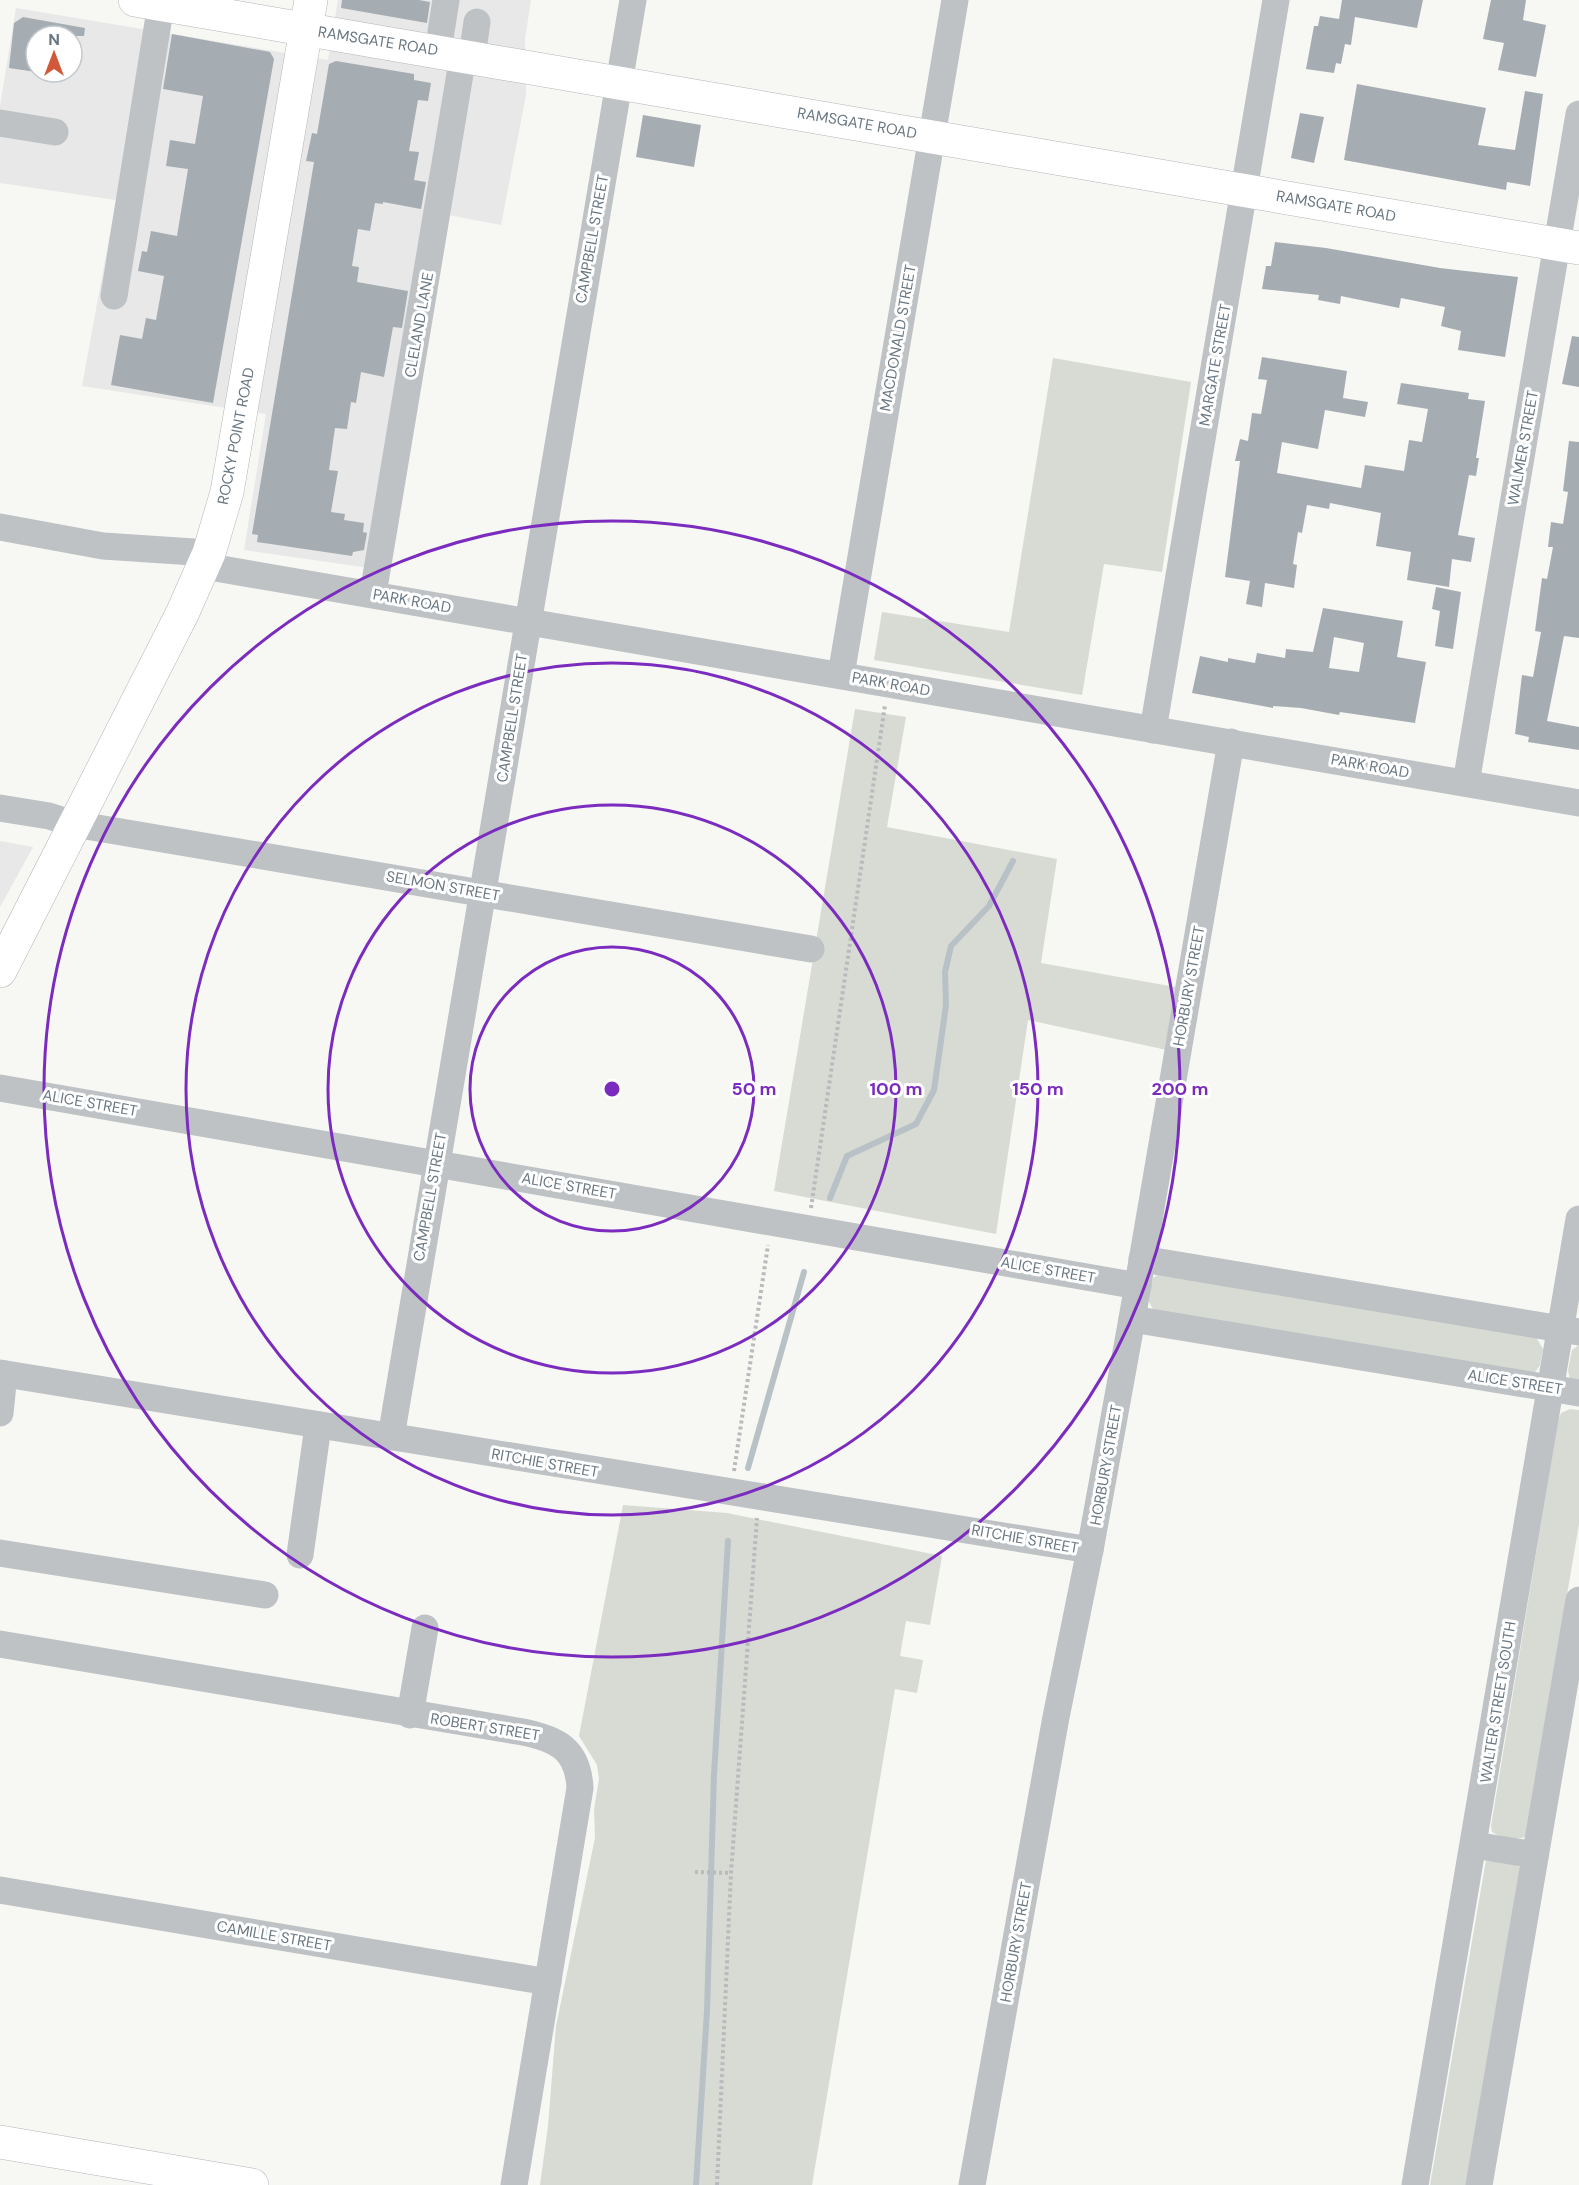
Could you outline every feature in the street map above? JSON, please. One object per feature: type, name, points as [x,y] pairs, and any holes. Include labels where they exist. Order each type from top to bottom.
[{"type":"main road","name":"RAMSGATE ROAD","points":[[148,2],[308,15],[458,55],[1568,246]]},
{"type":"main road","name":"ROCKY POINT ROAD","points":[[0,971],[182,614],[206,560],[227,492],[308,15]]},
{"type":"main road","points":[[0,2142],[252,2185]]},
{"type":"street","points":[[446,0],[458,55]]},
{"type":"street","name":"CAMPBELL STREET","points":[[391,1437],[633,0]]},
{"type":"street","name":"MACDONALD STREET","points":[[841,675],[955,0]]},
{"type":"street","name":"MARGATE STREET","points":[[1153,730],[1276,0]]},
{"type":"street","points":[[114,296],[132,179],[148,2]]},
{"type":"street","points":[[458,55],[477,22]]},
{"type":"street","name":"CLELAND LANE","points":[[373,594],[458,55]]},
{"type":"street","name":"WALMER STREET","points":[[1466,783],[1568,246],[1579,114]]},
{"type":"street","points":[[0,123],[56,132]]},
{"type":"street","name":"PARK ROAD","points":[[0,527],[103,546],[206,560],[373,594],[1579,803]]},
{"type":"street","name":"HORBURY STREET","points":[[972,2185],[1056,1717],[1090,1550],[1138,1286],[1231,742]]},
{"type":"street","name":"SELMON STREET","points":[[0,808],[49,816],[74,824],[483,892],[812,950]]},
{"type":"street","name":"ALICE STREET","points":[[0,1088],[1138,1286]]},
{"type":"street","name":"WALTER STREET SOUTH","points":[[1415,2185],[1474,1845],[1549,1388],[1570,1330],[1579,1219]]},
{"type":"street","points":[[1142,1259],[1570,1330]]},
{"type":"street","name":"ALICE STREET","points":[[1132,1319],[1579,1393]]},
{"type":"street","points":[[0,1413],[2,1374]]},
{"type":"street","name":"RITCHIE STREET","points":[[2,1374],[1090,1550]]},
{"type":"street","points":[[300,1555],[318,1426]]},
{"type":"street","points":[[0,1553],[265,1595]]},
{"type":"street","points":[[1479,2185],[1579,1600]]},
{"type":"street","points":[[411,1715],[425,1628]]},
{"type":"street","name":"ROBERT STREET","points":[[0,1644],[547,1737],[562,1746],[578,1768],[580,1788],[515,2185]]},
{"type":"street","points":[[1474,1845],[1535,1854]]},
{"type":"street","name":"CAMILLE STREET","points":[[0,1890],[548,1982]]},
{"type":"path","points":[[808,1228],[888,684]]},
{"type":"path","points":[[717,2185],[731,1873],[758,1504],[734,1474],[768,1244]]},
{"type":"path","points":[[695,1872],[731,1873]]},
{"type":"shaded area","points":[[338,0],[531,0],[525,39],[526,95],[501,225],[427,211],[370,568],[244,550],[266,414],[82,386],[116,200],[0,183],[0,106],[16,8],[328,60]]},
{"type":"shaded area","points":[[1053,358],[1191,382],[1162,572],[1104,564],[1082,695],[874,660],[882,612],[1009,632]]},
{"type":"shaded area","points":[[855,709],[906,717],[887,827],[1057,859],[1041,963],[1175,987],[1167,1050],[1028,1020],[996,1234],[774,1191]]},
{"type":"shaded area","points":[[0,841],[33,847],[0,907]]},
{"type":"shaded area","points":[[1158,1275],[1536,1337],[1543,1349],[1540,1365],[1533,1375],[1154,1311],[1147,1298],[1153,1278]]},
{"type":"shaded area","points":[[1579,1345],[1579,1384],[1570,1380],[1568,1370],[1572,1350]]},
{"type":"shaded area","points":[[1570,1409],[1579,1410],[1579,1524],[1527,1831],[1525,1837],[1508,1838],[1492,1832],[1491,1826],[1558,1421],[1561,1413]]},
{"type":"shaded area","points":[[623,1505],[727,1513],[942,1556],[930,1625],[906,1621],[900,1656],[923,1660],[917,1693],[895,1689],[812,2185],[540,2185],[548,2126],[556,2026],[595,1838],[594,1809],[599,1779],[597,1765],[579,1736]]},
{"type":"shaded area","points":[[1486,1860],[1515,1862],[1520,1868],[1467,2185],[1430,2185]]},
{"type":"building","points":[[342,0],[430,2],[427,23],[341,8]]},
{"type":"building","points":[[1342,0],[1423,0],[1417,28],[1355,17],[1351,45],[1345,44],[1341,64],[1336,63],[1334,73],[1306,69],[1314,26],[1318,26],[1320,16],[1339,19]]},
{"type":"building","points":[[1491,0],[1526,0],[1523,20],[1546,25],[1536,77],[1498,70],[1504,43],[1483,39]]},
{"type":"building","points":[[23,17],[62,24],[24,24],[24,70],[9,68],[14,23]]},
{"type":"building","points":[[172,34],[270,52],[274,59],[213,403],[111,385],[120,335],[142,339],[146,318],[156,320],[164,276],[138,271],[142,251],[147,252],[151,231],[177,236],[188,169],[166,166],[170,140],[195,144],[203,96],[163,89]]},
{"type":"building","points":[[336,61],[414,74],[414,80],[431,83],[428,101],[418,100],[409,151],[419,152],[414,180],[426,182],[421,209],[383,202],[383,204],[375,203],[370,231],[358,229],[352,266],[359,267],[357,282],[408,291],[402,328],[393,327],[384,377],[361,372],[356,403],[351,402],[347,429],[335,428],[329,470],[338,471],[331,512],[345,514],[344,520],[364,523],[363,532],[367,533],[364,550],[353,552],[352,556],[257,542],[258,535],[252,534],[314,162],[306,161],[312,133],[317,134],[329,64]]},
{"type":"building","points":[[1357,84],[1486,108],[1478,145],[1515,150],[1525,91],[1543,94],[1530,186],[1507,182],[1506,190],[1344,160]]},
{"type":"building","points":[[1300,113],[1324,117],[1314,163],[1291,158]]},
{"type":"building","points":[[643,115],[701,125],[694,167],[636,157]]},
{"type":"building","points":[[1275,242],[1326,248],[1440,268],[1518,277],[1505,357],[1458,350],[1461,331],[1441,326],[1445,307],[1401,298],[1399,308],[1341,296],[1340,304],[1318,300],[1319,295],[1262,289],[1266,266],[1271,266]]},
{"type":"building","points":[[1572,336],[1579,337],[1579,387],[1562,384]]},
{"type":"building","points":[[1262,357],[1347,371],[1343,398],[1368,402],[1365,417],[1325,410],[1318,449],[1282,442],[1277,473],[1361,488],[1365,465],[1404,471],[1409,440],[1422,442],[1428,409],[1397,404],[1401,383],[1469,393],[1468,399],[1485,401],[1476,458],[1479,458],[1476,476],[1469,475],[1458,535],[1475,538],[1471,562],[1452,559],[1449,587],[1407,580],[1411,552],[1376,546],[1381,513],[1330,503],[1329,509],[1307,505],[1302,533],[1298,532],[1293,564],[1297,565],[1294,588],[1265,583],[1262,607],[1246,604],[1250,581],[1225,577],[1240,461],[1235,461],[1240,439],[1248,441],[1252,413],[1261,414],[1267,380],[1258,379]]},
{"type":"building","points":[[1569,441],[1579,442],[1579,638],[1564,636],[1547,721],[1579,727],[1579,750],[1528,742],[1529,737],[1515,734],[1522,675],[1533,677],[1541,632],[1535,631],[1542,578],[1547,579],[1553,547],[1548,547],[1551,522],[1563,524],[1568,492],[1563,491]]},
{"type":"building","points":[[1436,587],[1461,592],[1453,649],[1435,646],[1440,611],[1432,609]]},
{"type":"building","points":[[1323,608],[1403,621],[1397,657],[1426,662],[1415,723],[1340,712],[1339,715],[1301,708],[1273,706],[1273,708],[1192,693],[1200,656],[1228,662],[1228,658],[1255,663],[1257,653],[1285,658],[1286,649],[1313,652]],"holes":[[[1334,637],[1364,643],[1359,672],[1329,668]]]},
{"type":"waterway","points":[[830,1198],[847,1156],[916,1124],[934,1090],[946,1005],[945,972],[951,946],[989,906],[1013,861]]},
{"type":"waterway","points":[[748,1468],[804,1272]]},
{"type":"waterway","points":[[696,2185],[707,2011],[714,1775],[728,1541]]}]
